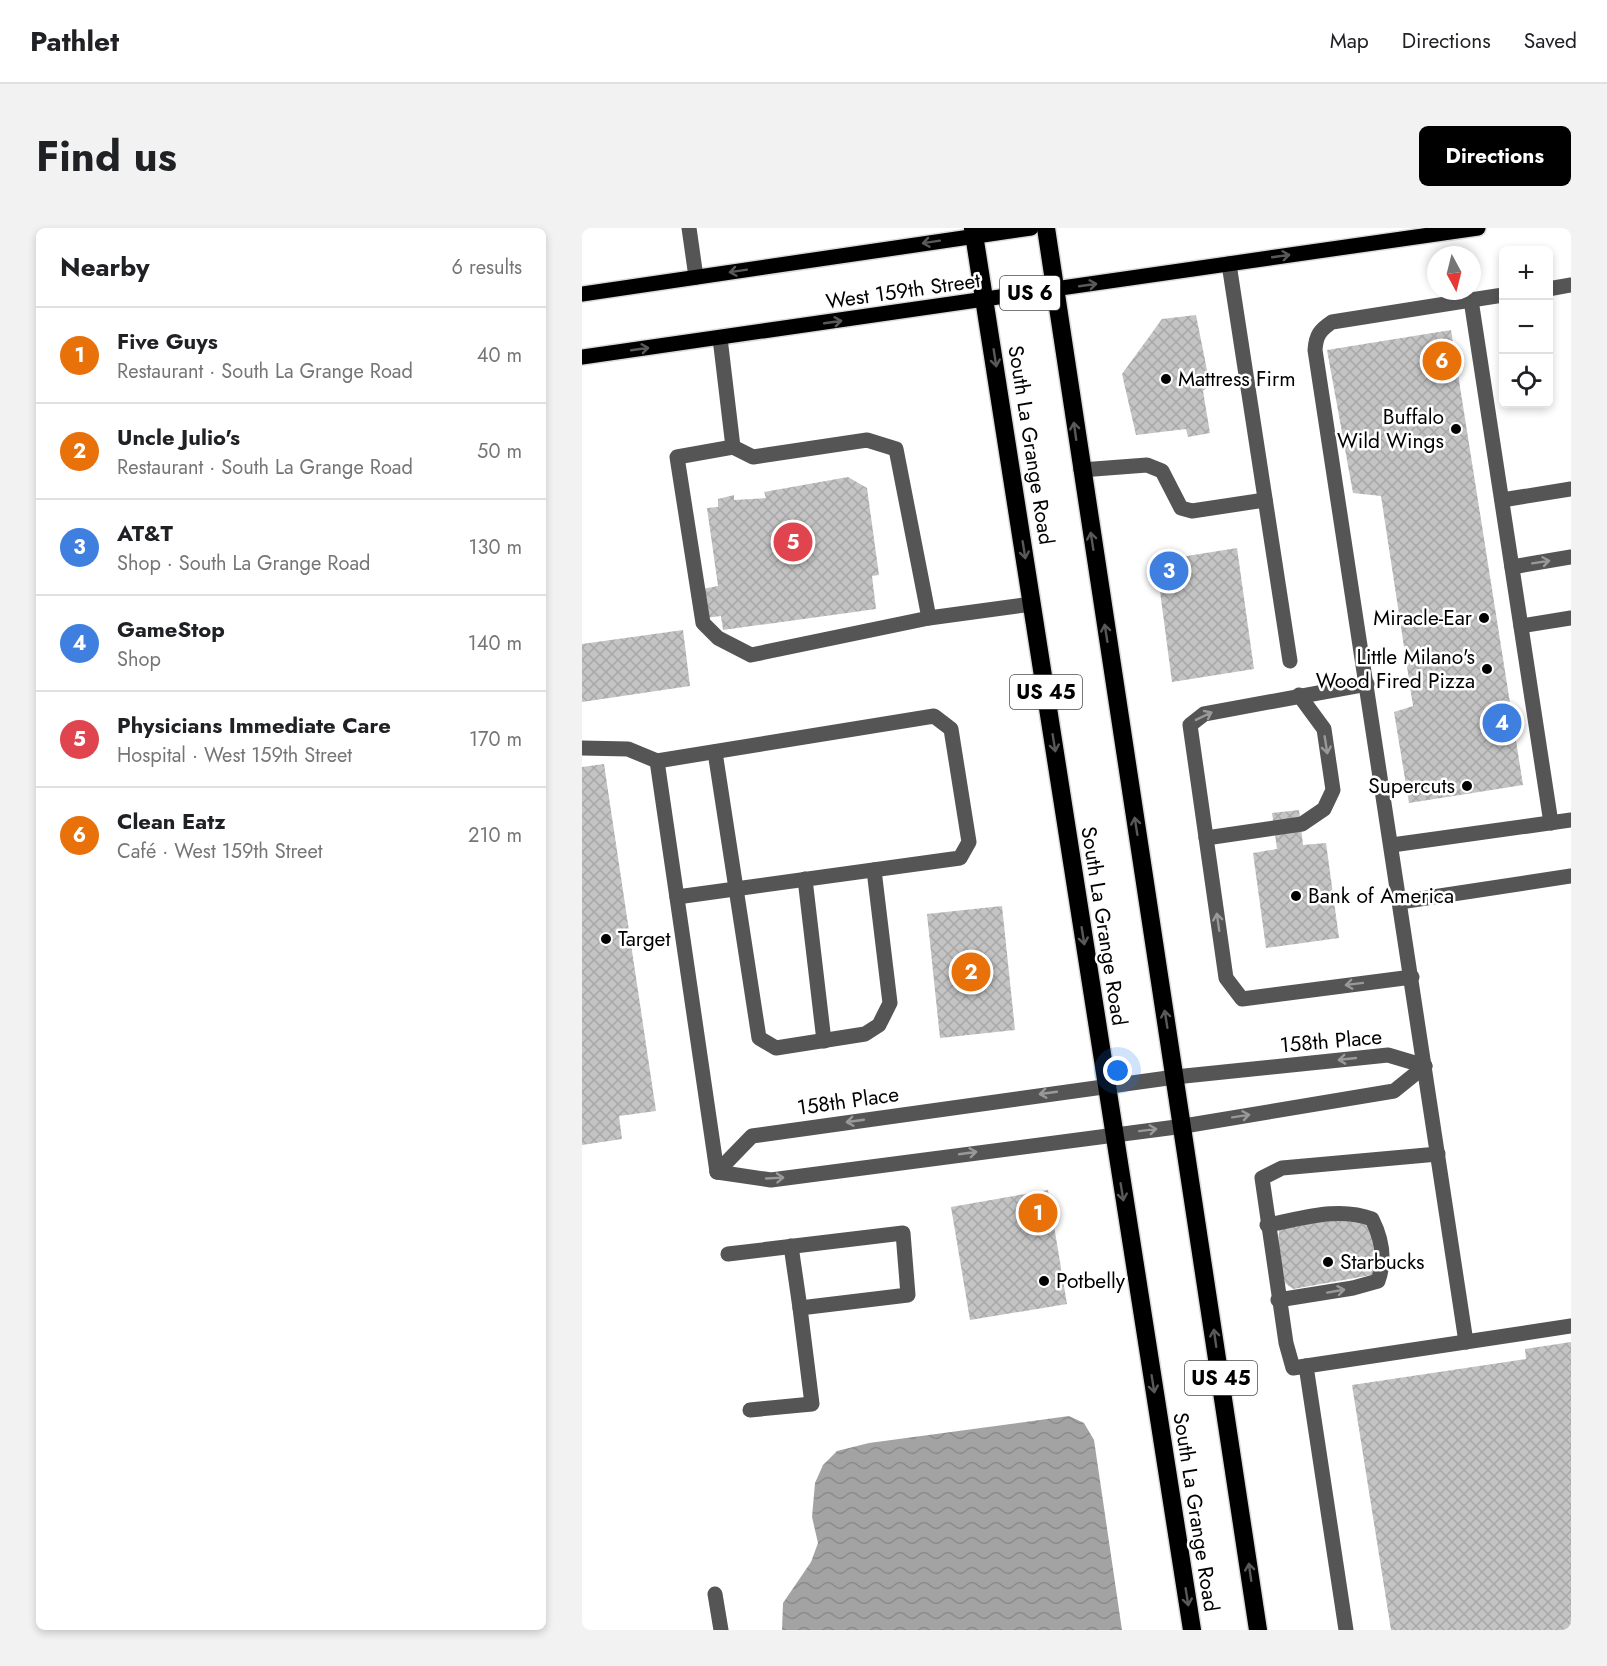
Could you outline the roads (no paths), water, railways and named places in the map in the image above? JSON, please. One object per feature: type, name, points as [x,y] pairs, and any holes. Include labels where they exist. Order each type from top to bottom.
[{"type":"highway","name":"South La Grange Road","points":[[1046,228],[1081,470],[1184,1126],[1258,1630]]},
{"type":"highway","name":"South La Grange Road","points":[[974,232],[1192,1630]]},
{"type":"main road","name":"West 159th Street","points":[[582,294],[974,232],[1030,228]]},
{"type":"main road","name":"West 159th Street","points":[[582,357],[1478,228]]},
{"type":"lane","points":[[688,228],[696,277]]},
{"type":"lane","points":[[1229,264],[1290,661]]},
{"type":"lane","points":[[1553,288],[1571,285]]},
{"type":"lane","points":[[1481,298],[1499,296]]},
{"type":"lane","points":[[1466,1342],[1317,362],[1316,337],[1332,322],[1471,300],[1551,823]]},
{"type":"lane","points":[[720,338],[733,447]]},
{"type":"lane","points":[[929,618],[896,449],[867,440],[753,456],[733,447],[677,457],[703,623],[718,638],[751,655],[929,618],[1032,604]]},
{"type":"lane","points":[[1081,470],[1147,465],[1162,471],[1180,508],[1192,512],[1265,500]]},
{"type":"lane","points":[[1502,500],[1571,489]]},
{"type":"lane","points":[[1512,567],[1571,557]]},
{"type":"lane","points":[[1521,626],[1571,618]]},
{"type":"lane","points":[[1367,684],[1204,714],[1190,724],[1226,978],[1242,999],[1412,977]]},
{"type":"lane","points":[[1206,838],[1302,824],[1324,809],[1333,790],[1324,729],[1299,695]]},
{"type":"lane","points":[[582,748],[628,749],[657,761],[934,716],[951,729],[969,842],[960,858],[677,897]]},
{"type":"lane","points":[[715,752],[759,1038],[776,1048],[865,1035],[879,1025],[890,1004],[874,870]]},
{"type":"lane","points":[[657,761],[717,1172],[771,1180],[1184,1126],[1394,1090],[1425,1066]]},
{"type":"lane","points":[[1392,845],[1571,820]]},
{"type":"lane","points":[[1400,902],[1571,876]]},
{"type":"lane","points":[[805,879],[824,1041]]},
{"type":"lane","name":"158th Place","points":[[717,1172],[752,1136],[1175,1077],[1388,1055],[1425,1066]]},
{"type":"lane","points":[[1438,1154],[1282,1168],[1262,1178],[1278,1300],[1293,1368],[1571,1326]]},
{"type":"lane","points":[[1267,1226],[1320,1215],[1354,1212],[1371,1218],[1378,1233],[1384,1265],[1378,1281],[1353,1288],[1278,1300]]},
{"type":"lane","points":[[728,1254],[903,1233],[908,1295],[800,1308]]},
{"type":"lane","points":[[750,1410],[812,1404],[791,1246]]},
{"type":"lane","points":[[1306,1366],[1347,1630]]},
{"type":"lane","points":[[715,1594],[721,1630]]},
{"type":"water","points":[[1069,1416],[1084,1423],[1094,1440],[1122,1630],[782,1630],[783,1603],[811,1562],[818,1543],[812,1517],[815,1483],[823,1465],[837,1451],[869,1443]]},
{"type":"place","name":"Clean Eatz","points":[[1442,361]]},
{"type":"place","name":"Mattress Firm","points":[[1166,379]]},
{"type":"place","name":"Buffalo Wild Wings","points":[[1456,429]]},
{"type":"place","name":"Physicians Immediate Care","points":[[793,542]]},
{"type":"place","name":"AT&T","points":[[1169,571]]},
{"type":"place","name":"Miracle-Ear","points":[[1484,618]]},
{"type":"place","name":"Little Milano's Wood Fired Pizza","points":[[1487,669]]},
{"type":"place","name":"GameStop","points":[[1502,723]]},
{"type":"place","name":"Supercuts","points":[[1467,786]]},
{"type":"place","name":"Bank of America","points":[[1296,896]]},
{"type":"place","name":"Target","points":[[606,939]]},
{"type":"place","name":"Uncle Julio's","points":[[971,972]]},
{"type":"place","name":"Five Guys","points":[[1038,1213]]},
{"type":"place","name":"Starbucks","points":[[1328,1262]]},
{"type":"place","name":"Potbelly","points":[[1044,1281]]}]
